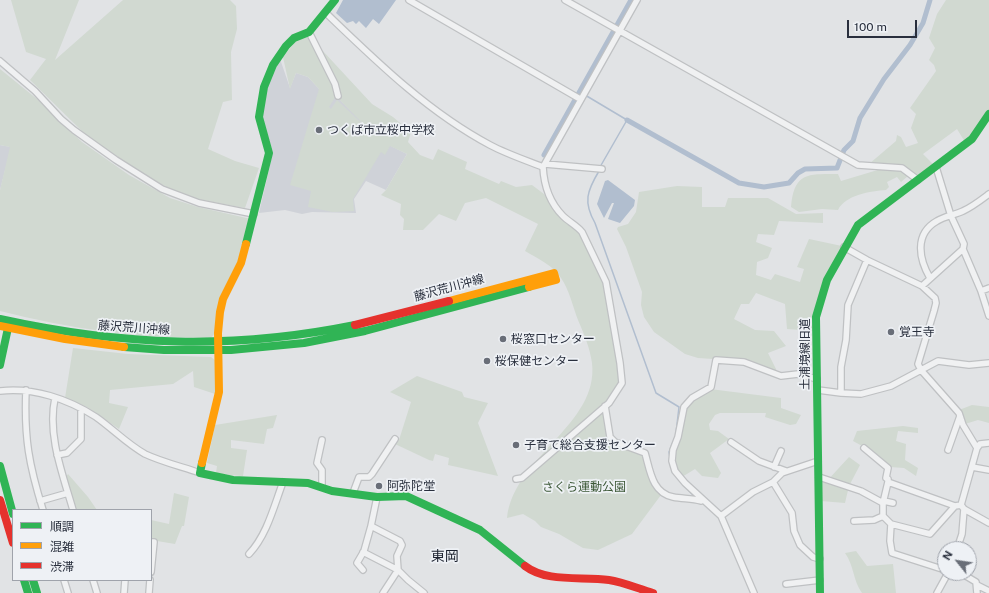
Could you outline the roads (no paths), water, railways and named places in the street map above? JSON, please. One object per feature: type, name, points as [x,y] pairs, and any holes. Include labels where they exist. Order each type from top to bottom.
[{"type":"main road","points":[[335,0],[326,13],[309,32],[294,38],[286,46],[273,65],[264,87],[259,118],[269,153],[238,272],[222,305],[218,326],[219,392],[200,473],[233,480],[308,483],[354,493],[377,496],[400,495],[412,498],[466,523],[487,535],[524,567],[541,574],[610,580],[637,591],[653,593]]},
{"type":"main road","name":"土浦境線旧道","points":[[820,593],[816,317],[819,302],[827,280],[844,247],[863,221],[972,139],[989,114]]},
{"type":"main road","name":"藤沢荒川沖線","points":[[2,324],[103,339],[218,347],[266,348],[376,328],[556,280],[554,273],[363,323],[325,331],[218,347]]},
{"type":"main road","points":[[0,365],[2,324]]},
{"type":"main road","points":[[0,466],[12,510]]},
{"type":"main road","points":[[0,500],[12,540]]},
{"type":"main road","points":[[24,581],[28,593]]},
{"type":"main road","points":[[33,581],[37,593]]},
{"type":"street","points":[[409,0],[582,97]]},
{"type":"street","points":[[565,0],[858,165],[867,167],[902,168],[918,180]]},
{"type":"street","points":[[516,478],[522,478],[609,403],[622,383],[606,282],[582,232],[563,216],[550,199],[545,184],[544,166],[637,0]]},
{"type":"street","points":[[326,13],[398,80],[437,112],[489,145],[509,154],[544,166],[600,169]]},
{"type":"street","points":[[309,32],[335,84],[338,96]]},
{"type":"street","points":[[0,61],[35,91],[60,119],[116,160],[162,189],[199,203],[254,214]]},
{"type":"street","points":[[936,167],[952,216],[964,244],[963,249],[981,291],[989,316]]},
{"type":"street","points":[[930,278],[923,265],[920,242],[923,234],[937,221],[964,211],[989,194]]},
{"type":"street","points":[[844,247],[867,260],[922,286],[935,298],[936,303],[918,364],[920,370],[960,416],[977,448]]},
{"type":"street","points":[[922,286],[963,249]]},
{"type":"street","points":[[841,393],[841,367],[846,340],[848,305],[867,260]]},
{"type":"street","points":[[981,291],[989,288]]},
{"type":"street","points":[[754,593],[721,516],[704,502],[675,471],[672,461],[673,450],[678,437],[684,407],[692,398],[711,388],[716,360],[744,362],[781,376],[798,374],[817,379]]},
{"type":"street","points":[[818,390],[861,394],[881,389],[904,380],[938,361],[969,365],[989,363]]},
{"type":"street","points":[[0,391],[26,390],[55,398],[81,409],[95,417],[145,453],[200,473]]},
{"type":"street","points":[[26,390],[26,444],[43,509]]},
{"type":"street","points":[[55,398],[54,430],[57,455],[73,509]]},
{"type":"street","points":[[605,406],[610,437],[615,442],[644,452],[653,482],[662,493],[673,497],[690,498],[704,502]]},
{"type":"street","points":[[57,455],[68,453],[81,439],[81,409]]},
{"type":"street","points":[[948,450],[960,416]]},
{"type":"street","points":[[354,493],[359,477],[369,476],[372,474],[395,439]]},
{"type":"street","points":[[322,440],[317,463],[322,470],[322,487]]},
{"type":"street","points":[[731,442],[747,451],[759,461],[786,471]]},
{"type":"street","points":[[960,541],[962,534],[963,507],[977,448],[980,444],[989,443]]},
{"type":"street","points":[[864,448],[888,468],[886,478],[888,479],[888,482],[883,516]]},
{"type":"street","points":[[774,467],[781,451]]},
{"type":"street","points":[[721,516],[753,492],[773,482],[786,471],[818,461]]},
{"type":"street","points":[[972,467],[989,470]]},
{"type":"street","points":[[819,477],[861,490],[884,502],[893,503]]},
{"type":"street","points":[[250,554],[265,529],[282,482]]},
{"type":"street","points":[[773,482],[792,513],[794,531],[800,545],[813,557],[820,559]]},
{"type":"street","points":[[888,482],[955,506],[963,507],[989,522]]},
{"type":"street","points":[[40,501],[68,493]]},
{"type":"street","points":[[363,570],[357,563],[363,552],[371,526],[377,496]]},
{"type":"street","points":[[883,516],[892,524],[930,534],[955,506]]},
{"type":"street","points":[[854,521],[874,520],[883,516]]},
{"type":"street","points":[[892,524],[890,541],[892,553],[937,567]]},
{"type":"street","points":[[371,526],[400,541],[402,545],[397,556],[398,570],[383,593]]},
{"type":"street","points":[[152,542],[154,542],[152,562]]},
{"type":"street","points":[[363,552],[398,570],[424,593]]},
{"type":"street","points":[[786,584],[820,580]]},
{"type":"street","points":[[64,581],[68,593]]},
{"type":"street","points":[[89,593],[97,592],[94,581]]},
{"type":"street","points":[[124,593],[125,581]]},
{"type":"street","points":[[150,581],[150,593]]},
{"type":"street","points":[[938,593],[944,581]]},
{"type":"street","points":[[974,581],[977,585],[989,591]]},
{"type":"street","points":[[977,585],[977,593]]},
{"type":"water","points":[[343,0],[396,0],[379,24],[373,19],[366,28],[359,21],[356,24],[353,21],[347,23],[336,13]]},
{"type":"water","points":[[608,180],[635,200],[634,206],[620,223],[608,219],[614,203],[612,203],[604,218],[597,204],[605,181]]},
{"type":"waterway","points":[[544,155],[631,0]]},
{"type":"waterway","points":[[627,120],[739,183],[764,187],[789,183],[798,173],[805,169],[837,168],[844,150],[853,141],[860,118],[884,79],[910,45],[923,23],[930,0]]},
{"type":"waterway","points":[[580,92],[627,120],[600,167]]},
{"type":"waterway","points":[[599,171],[589,191],[588,203],[591,216],[595,223],[656,393],[679,407],[676,433]]},
{"type":"waterway","points":[[670,458],[669,452],[675,437]]},
{"type":"waterway","points":[[681,482],[692,494]]},
{"type":"place","name":"つくば市立桜中学校","points":[[319,130]]},
{"type":"place","name":"覚王寺","points":[[891,332]]},
{"type":"place","name":"桜窓口センター","points":[[503,339]]},
{"type":"place","name":"桜保健センター","points":[[487,361]]},
{"type":"place","name":"子育て総合支援センター","points":[[516,445]]},
{"type":"place","name":"阿弥陀堂","points":[[379,486]]},
{"type":"district","name":"東岡","points":[[445,557]]},
{"type":"park label","name":"さくら運動公園","points":[[584,487]]}]
